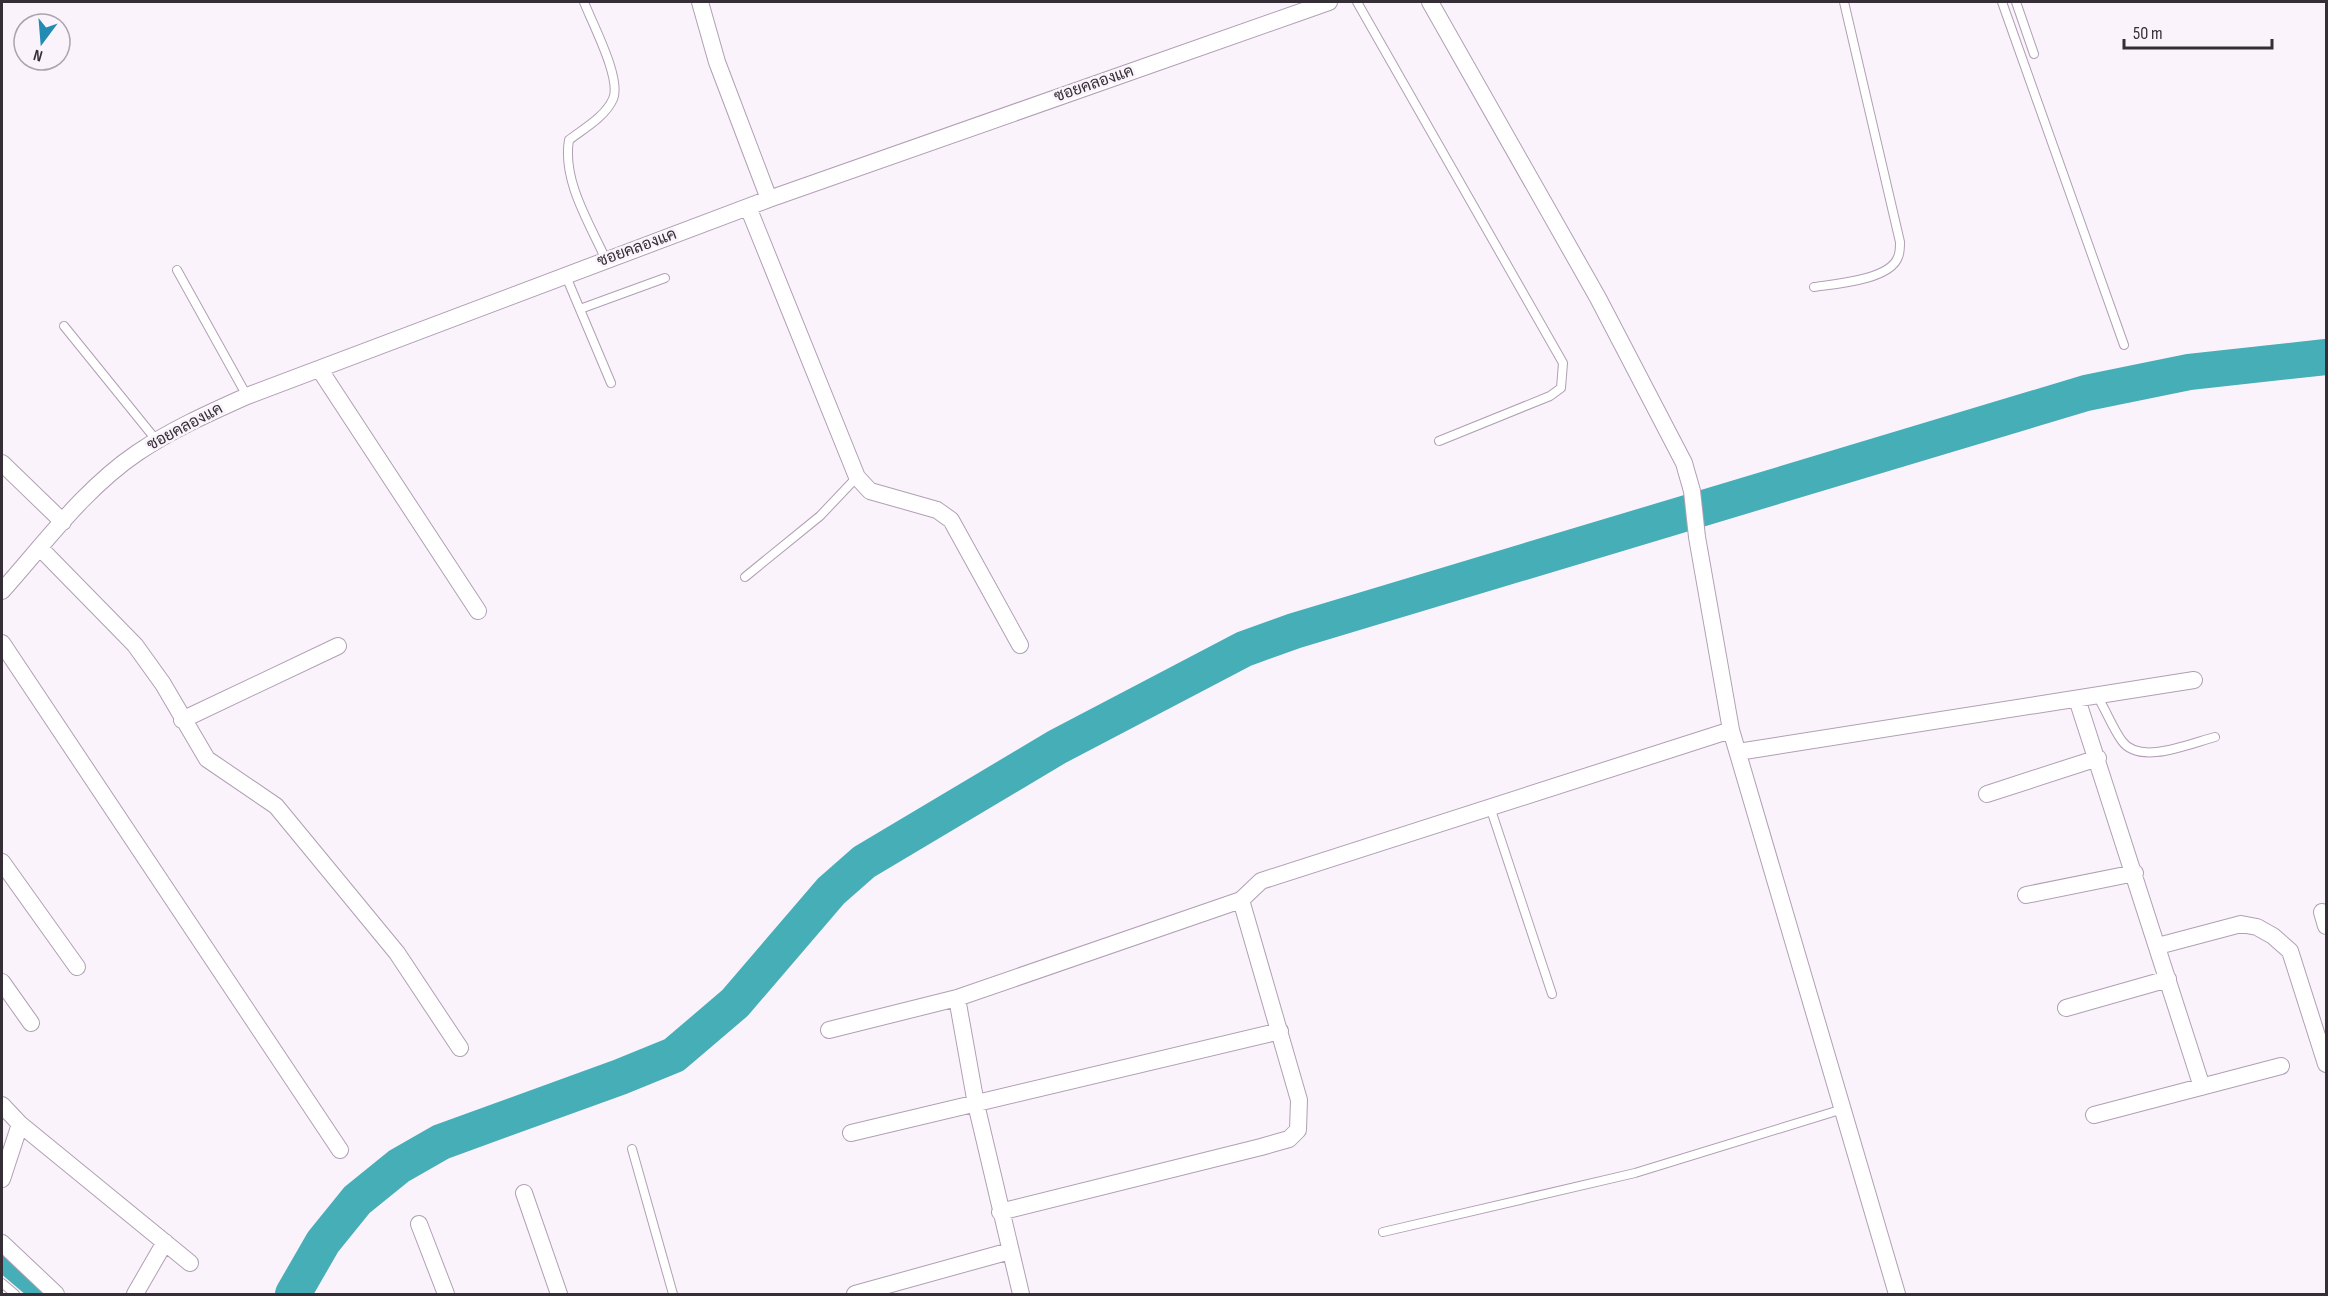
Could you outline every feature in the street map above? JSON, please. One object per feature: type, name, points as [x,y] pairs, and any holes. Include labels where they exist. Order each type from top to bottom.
[{"type":"street","points":[[700,2],[717,62],[769,199]]},
{"type":"street","name":"ซอยคลองแค","points":[[2,591],[63,522],[110,475],[137,453],[246,396],[769,199],[1329,2]]},
{"type":"street","points":[[1430,2],[1609,319],[1677,446],[1692,491],[1697,537],[1731,730],[1897,1294]]},
{"type":"street","points":[[748,207],[857,477],[870,491],[937,510],[951,520],[1020,645]]},
{"type":"street","points":[[320,370],[478,611]]},
{"type":"street","points":[[2,463],[63,522]]},
{"type":"street","points":[[40,548],[135,645],[163,684],[182,720],[207,759],[276,806],[397,953],[460,1048]]},
{"type":"street","points":[[2,643],[340,1150]]},
{"type":"street","points":[[182,720],[338,646]]},
{"type":"street","points":[[1738,752],[2194,680]]},
{"type":"street","points":[[2077,699],[2098,758],[2202,1086]]},
{"type":"street","points":[[829,1030],[957,998],[1241,900],[1261,881],[1731,730]]},
{"type":"street","points":[[1987,794],[2098,758]]},
{"type":"street","points":[[2,862],[77,967]]},
{"type":"street","points":[[2026,895],[2135,873]]},
{"type":"street","points":[[1000,1212],[1289,1139],[1298,1130],[1299,1100],[1241,900]]},
{"type":"street","points":[[2158,946],[2241,924],[2257,927],[2273,936],[2290,951],[2326,1064]]},
{"type":"street","points":[[2066,1008],[2168,979]]},
{"type":"street","points":[[2,982],[31,1023]]},
{"type":"street","points":[[957,998],[976,1104],[1021,1294]]},
{"type":"street","points":[[850,1132],[1280,1031]]},
{"type":"street","points":[[2094,1115],[2281,1066]]},
{"type":"street","points":[[2,1105],[20,1124],[190,1263]]},
{"type":"street","points":[[2,1179],[20,1124]]},
{"type":"street","points":[[524,1192],[559,1294]]},
{"type":"street","points":[[419,1224],[446,1294]]},
{"type":"street","points":[[135,1294],[165,1242]]},
{"type":"street","points":[[2,1243],[56,1294]]},
{"type":"street","points":[[855,1294],[1010,1251]]},
{"type":"lane","points":[[584,2],[615,81],[614,98],[603,113],[569,140],[566,157],[569,174],[606,260]]},
{"type":"lane","points":[[1357,2],[1563,363],[1561,388],[1550,396],[1439,441]]},
{"type":"lane","points":[[1814,287],[1862,279],[1886,270],[1898,258],[1900,242],[1844,2]]},
{"type":"lane","points":[[2002,2],[2124,345]]},
{"type":"lane","points":[[2016,2],[2034,54]]},
{"type":"lane","points":[[177,270],[246,396]]},
{"type":"lane","points":[[565,274],[611,383]]},
{"type":"lane","points":[[579,309],[665,278]]},
{"type":"lane","points":[[64,326],[158,441]]},
{"type":"lane","points":[[745,577],[820,516],[857,477]]},
{"type":"lane","points":[[2097,696],[2123,743],[2135,752],[2156,753],[2215,737]]},
{"type":"lane","points":[[1490,807],[1552,994]]},
{"type":"lane","points":[[1383,1232],[1635,1173],[1843,1109]]},
{"type":"lane","points":[[632,1149],[674,1294]]},
{"type":"lane","points":[[2,1283],[15,1294]]},
{"type":"waterway","points":[[293,1294],[323,1242],[357,1200],[399,1166],[441,1142],[674,1055],[735,1003],[831,891],[864,862],[1057,747],[1244,649],[1294,631],[2086,393],[2189,372],[2326,357]]},
{"type":"waterway","points":[[2,1261],[41,1294]]}]
